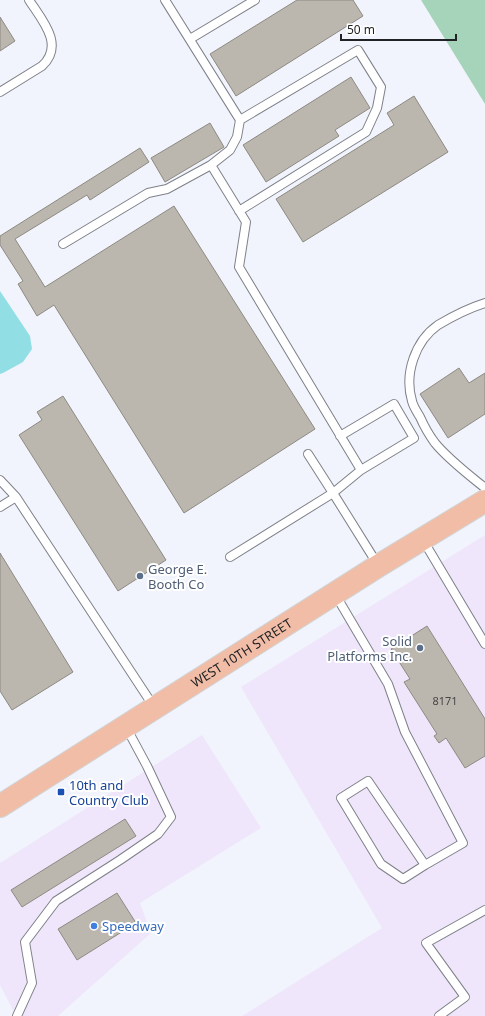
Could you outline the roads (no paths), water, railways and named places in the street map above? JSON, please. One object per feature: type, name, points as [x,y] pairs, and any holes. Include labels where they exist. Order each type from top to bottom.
[{"type":"main road","name":"WEST 10TH STREET","points":[[0,806],[378,566],[485,500]]},
{"type":"lane","points":[[0,92],[42,66],[46,63],[50,56],[52,40],[48,30],[29,0]]},
{"type":"lane","points":[[62,244],[148,193],[167,189],[211,165],[230,150],[237,137],[240,120],[165,0]]},
{"type":"lane","points":[[190,39],[255,0]]},
{"type":"lane","points":[[239,211],[366,132],[377,108],[381,86],[358,50],[240,120]]},
{"type":"lane","points":[[211,165],[246,222],[239,267],[361,470]]},
{"type":"lane","points":[[485,303],[470,308],[437,326],[422,341],[413,360],[409,378],[412,401],[423,424],[435,443],[452,460],[485,500]]},
{"type":"lane","points":[[230,557],[333,492],[361,470],[414,438],[394,404],[340,436]]},
{"type":"lane","points":[[308,454],[378,566]]},
{"type":"lane","points":[[0,480],[16,497],[155,708]]},
{"type":"lane","points":[[0,507],[16,497]]},
{"type":"lane","points":[[422,540],[485,644]]},
{"type":"lane","points":[[334,594],[388,684],[405,732],[463,843],[403,879],[381,864],[341,798],[368,781],[425,865]]},
{"type":"lane","points":[[17,1016],[32,983],[25,942],[56,901],[158,834],[171,817],[126,726]]},
{"type":"lane","points":[[438,1016],[465,997],[426,944],[485,910]]},
{"type":"water","points":[[0,291],[30,336],[32,349],[23,362],[0,374]]},
{"type":"place","name":"George E. Booth Co","points":[[140,576]]},
{"type":"place","name":"Solid Platforms Inc.","points":[[420,648]]},
{"type":"place","name":"10th and Country Club","points":[[61,792]]},
{"type":"place","name":"Speedway","points":[[94,926]]}]
